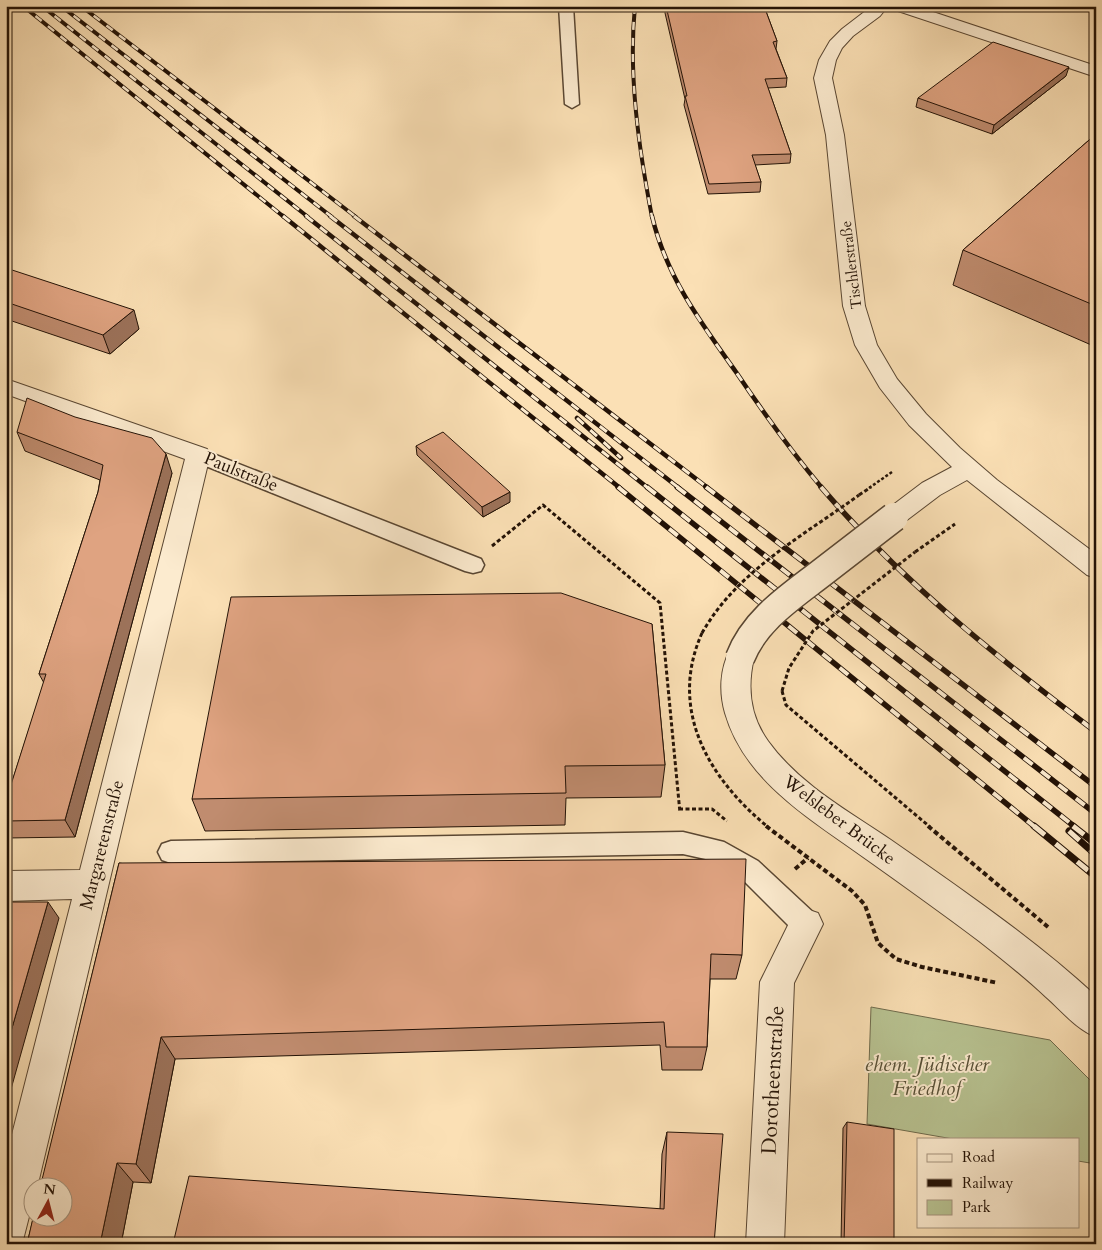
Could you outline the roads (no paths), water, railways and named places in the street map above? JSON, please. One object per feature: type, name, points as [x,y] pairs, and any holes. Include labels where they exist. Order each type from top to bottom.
[{"type":"street","name":"Tischlerstraße","points":[[880,6],[836,44],[824,66],[823,78],[839,152],[854,308],[873,360],[887,383],[912,416],[968,469],[1096,568]]},
{"type":"street","points":[[898,6],[1096,72]]},
{"type":"street","name":"Paulstraße","points":[[6,386],[198,455]]},
{"type":"street","name":"Margaretenstraße","points":[[6,1236],[198,455]]},
{"type":"street","name":"Welsleber Brücke","points":[[968,469],[932,489],[894,517],[785,601],[758,626],[746,642],[735,673],[734,690],[738,712],[751,738],[777,774],[839,822],[1012,945],[1051,977],[1096,1020]]},
{"type":"street","points":[[6,886],[92,884]]},
{"type":"street","name":"Dorotheenstraße","points":[[765,1244],[777,982],[806,924]]},
{"type":"lane","points":[[566,6],[572,104]]},
{"type":"lane","name":"Paulstraße","points":[[198,455],[474,565]]},
{"type":"lane","points":[[170,852],[683,843],[715,850],[749,869],[806,924]]},
{"type":"railway","points":[[23,6],[284,217]]},
{"type":"railway","points":[[42,6],[308,217]]},
{"type":"railway","points":[[61,6],[332,217]]},
{"type":"railway","points":[[81,6],[356,217]]},
{"type":"railway","points":[[635,6],[633,58],[636,112],[652,217]]},
{"type":"railway","points":[[283,216],[620,488]]},
{"type":"railway","points":[[306,216],[648,488]]},
{"type":"railway","points":[[330,216],[679,488]]},
{"type":"railway","points":[[354,216],[708,488]]},
{"type":"railway","points":[[652,216],[666,259],[686,298],[778,431],[822,488]]},
{"type":"railway","points":[[577,418],[621,458]]},
{"type":"railway","points":[[618,487],[1035,827]]},
{"type":"railway","points":[[647,487],[1075,827]]},
{"type":"railway","points":[[677,487],[1096,814]]},
{"type":"railway","points":[[706,487],[1096,787]]},
{"type":"railway","points":[[821,487],[884,555],[917,586],[987,647],[1096,732]]},
{"type":"railway","points":[[1034,826],[1096,877]]},
{"type":"railway","points":[[1073,826],[1096,844]]},
{"type":"railway","points":[[1069,831],[1096,855]]},
{"type":"park label","name":"ehem. Jüdischer Friedhof","points":[[927,1076]]}]
